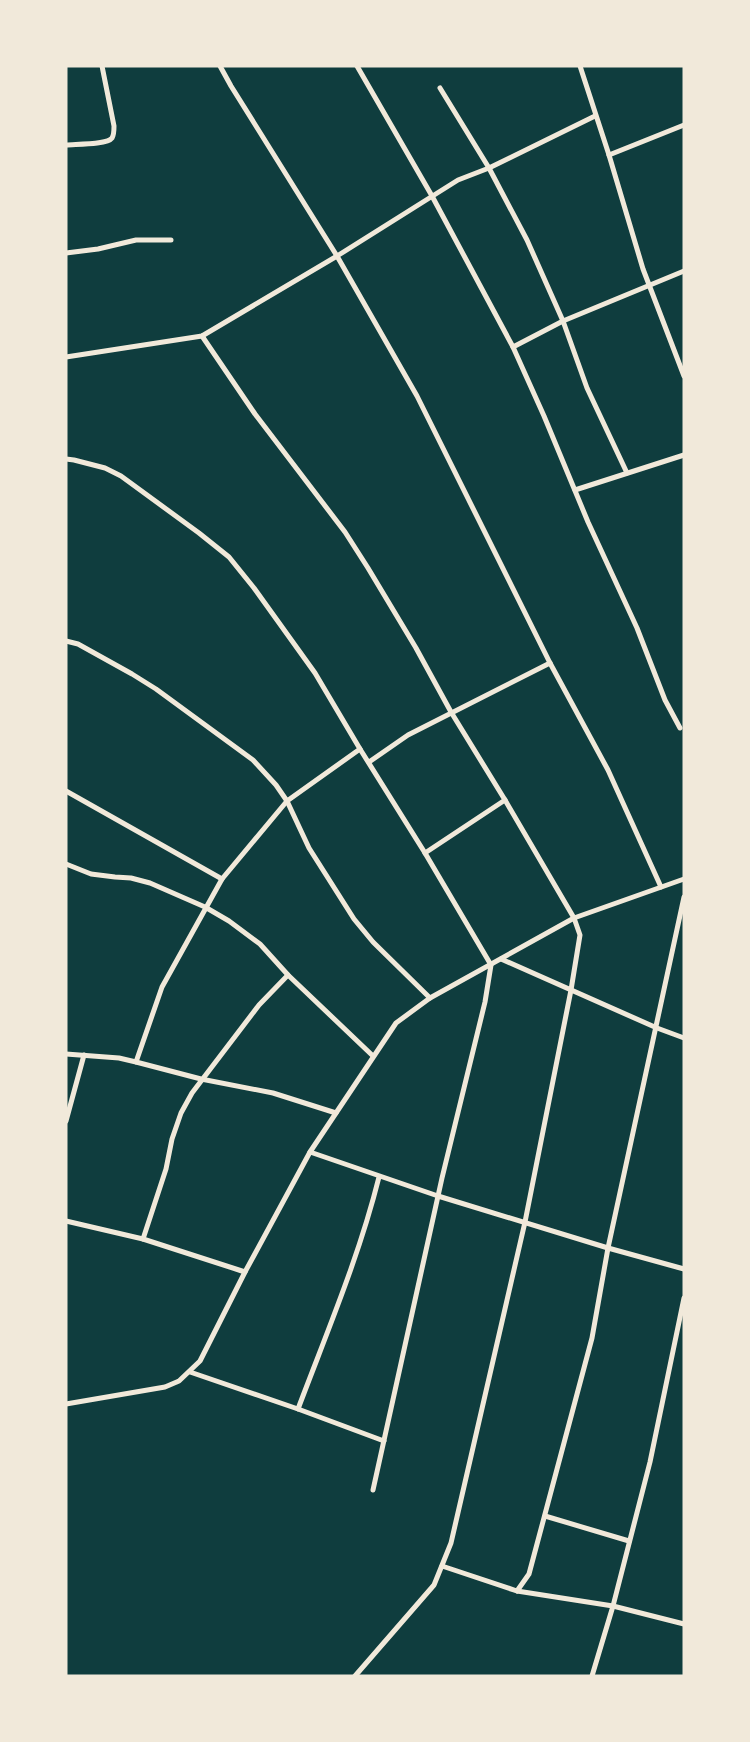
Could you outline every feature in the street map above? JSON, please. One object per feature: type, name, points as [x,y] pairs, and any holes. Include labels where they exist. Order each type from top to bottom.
[{"type":"street","points":[[66,145],[105,142],[112,138],[114,126],[102,66]]},
{"type":"street","points":[[220,66],[230,86],[337,256],[416,396],[550,663],[608,770],[661,887]]},
{"type":"street","points":[[357,66],[432,196],[513,347],[588,522],[637,628],[665,700],[680,728]]},
{"type":"street","points":[[580,66],[643,269],[684,376]]},
{"type":"street","points":[[440,88],[489,168],[527,240],[564,321],[587,388],[627,472]]},
{"type":"street","points":[[66,357],[202,336],[337,256],[458,180],[489,168],[595,116]]},
{"type":"street","points":[[609,155],[684,126]]},
{"type":"street","points":[[66,253],[98,249],[136,240],[171,240]]},
{"type":"street","points":[[513,347],[564,321],[684,270]]},
{"type":"street","points":[[202,336],[255,414],[345,532],[416,648],[451,712],[574,918],[580,935],[571,990],[525,1222],[451,1543],[434,1584],[355,1676]]},
{"type":"street","points":[[574,490],[684,454]]},
{"type":"street","points":[[66,459],[104,468],[121,476],[199,533],[228,558],[254,588],[315,673],[491,965],[471,1065],[438,1196],[373,1490]]},
{"type":"street","points":[[66,641],[78,644],[132,674],[253,760],[276,785],[287,801],[308,848],[354,919],[373,942],[430,998]]},
{"type":"street","points":[[369,762],[408,735],[550,663]]},
{"type":"street","points":[[136,1062],[162,987],[222,879],[287,801],[360,749]]},
{"type":"street","points":[[66,791],[222,879]]},
{"type":"street","points":[[425,853],[505,800]]},
{"type":"street","points":[[66,864],[91,874],[115,878],[132,878],[150,883],[205,907],[229,921],[260,944],[288,975],[373,1056]]},
{"type":"street","points":[[66,1404],[165,1387],[179,1381],[200,1361],[244,1272],[310,1152],[396,1023],[430,998],[574,918],[684,879]]},
{"type":"street","points":[[517,1592],[529,1574],[592,1338],[608,1248],[684,897]]},
{"type":"street","points":[[501,959],[657,1028],[684,1038]]},
{"type":"street","points":[[144,1239],[181,1113],[201,1079],[259,1005],[288,975]]},
{"type":"street","points":[[66,1054],[118,1058],[201,1079],[273,1093],[336,1113]]},
{"type":"street","points":[[66,1121],[84,1055]]},
{"type":"street","points":[[310,1152],[378,1177],[438,1196],[684,1269]]},
{"type":"street","points":[[298,1409],[358,1251],[378,1177]]},
{"type":"street","points":[[66,1220],[144,1239],[244,1272]]},
{"type":"street","points":[[592,1676],[650,1462],[684,1298]]},
{"type":"street","points":[[190,1372],[384,1440]]},
{"type":"street","points":[[545,1516],[629,1541]]},
{"type":"street","points":[[442,1566],[517,1592],[612,1606],[684,1624]]}]
